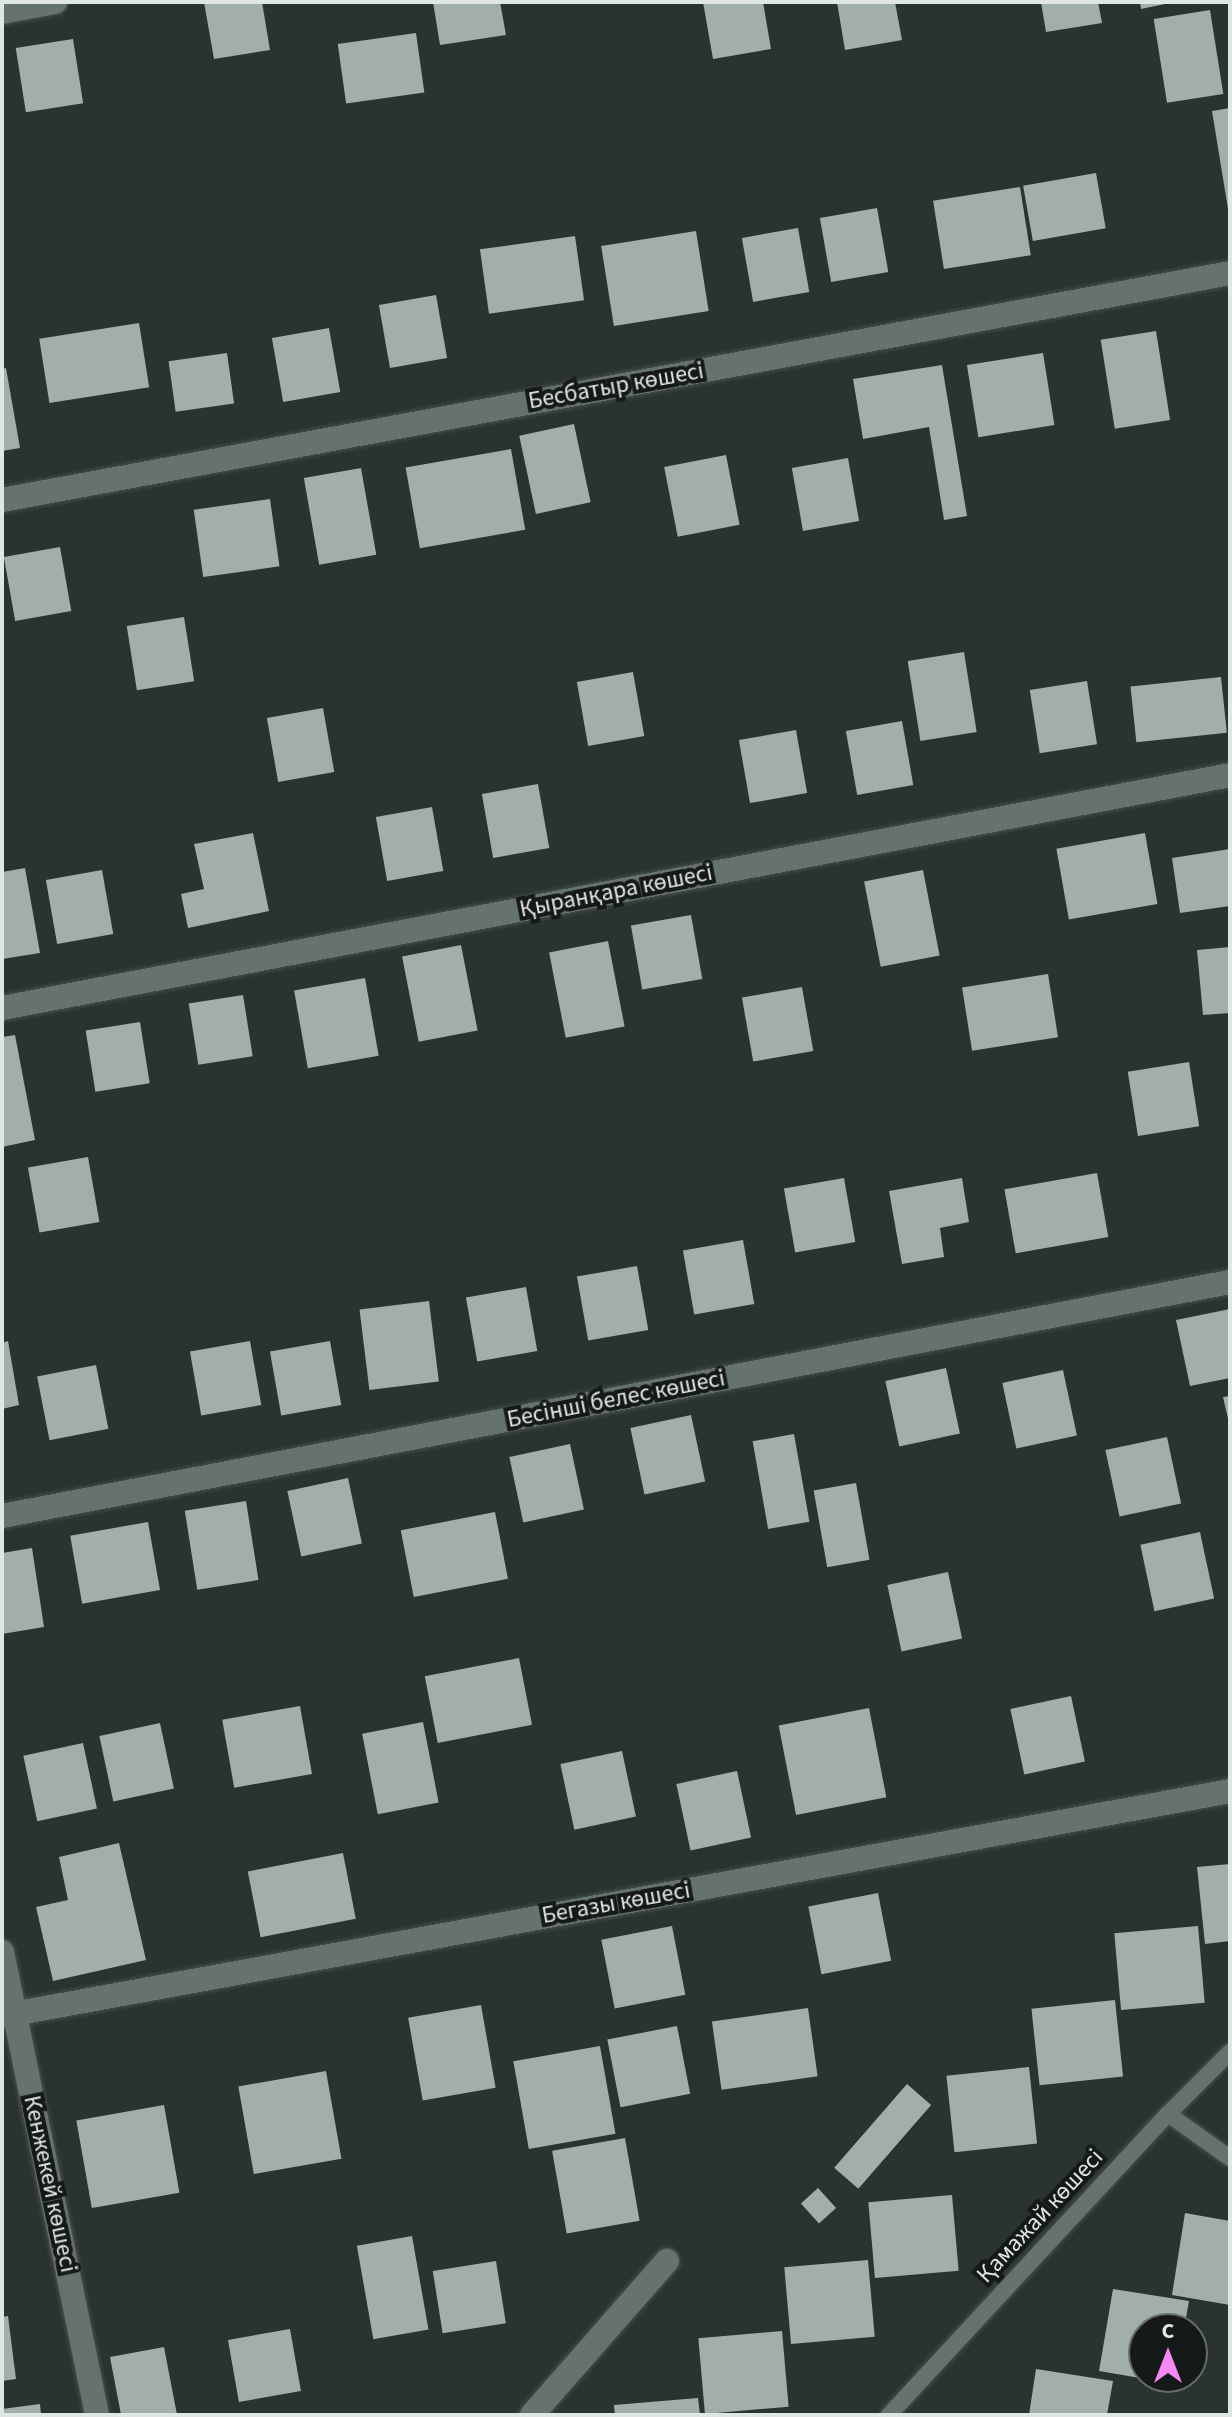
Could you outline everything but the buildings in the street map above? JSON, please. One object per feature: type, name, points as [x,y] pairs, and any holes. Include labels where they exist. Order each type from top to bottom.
[{"type":"street","points":[[2,12],[55,2]]},
{"type":"street","name":"Бесбатыр көшесі","points":[[2,500],[1230,273]]},
{"type":"street","name":"Қыранқара көшесі","points":[[2,1008],[1230,775]]},
{"type":"street","name":"Бесінші белес көшесі","points":[[2,1516],[1230,1282]]},
{"type":"street","name":"Бегазы көшесі","points":[[8,2014],[1230,1791]]},
{"type":"street","name":"Кенжекей көшесі","points":[[2,1952],[8,2014],[97,2415]]},
{"type":"street","points":[[532,2415],[667,2261]]},
{"type":"lane","name":"Қамажай көшесі","points":[[889,2415],[1168,2114],[1230,2052]]},
{"type":"lane","points":[[1168,2114],[1230,2158]]}]
